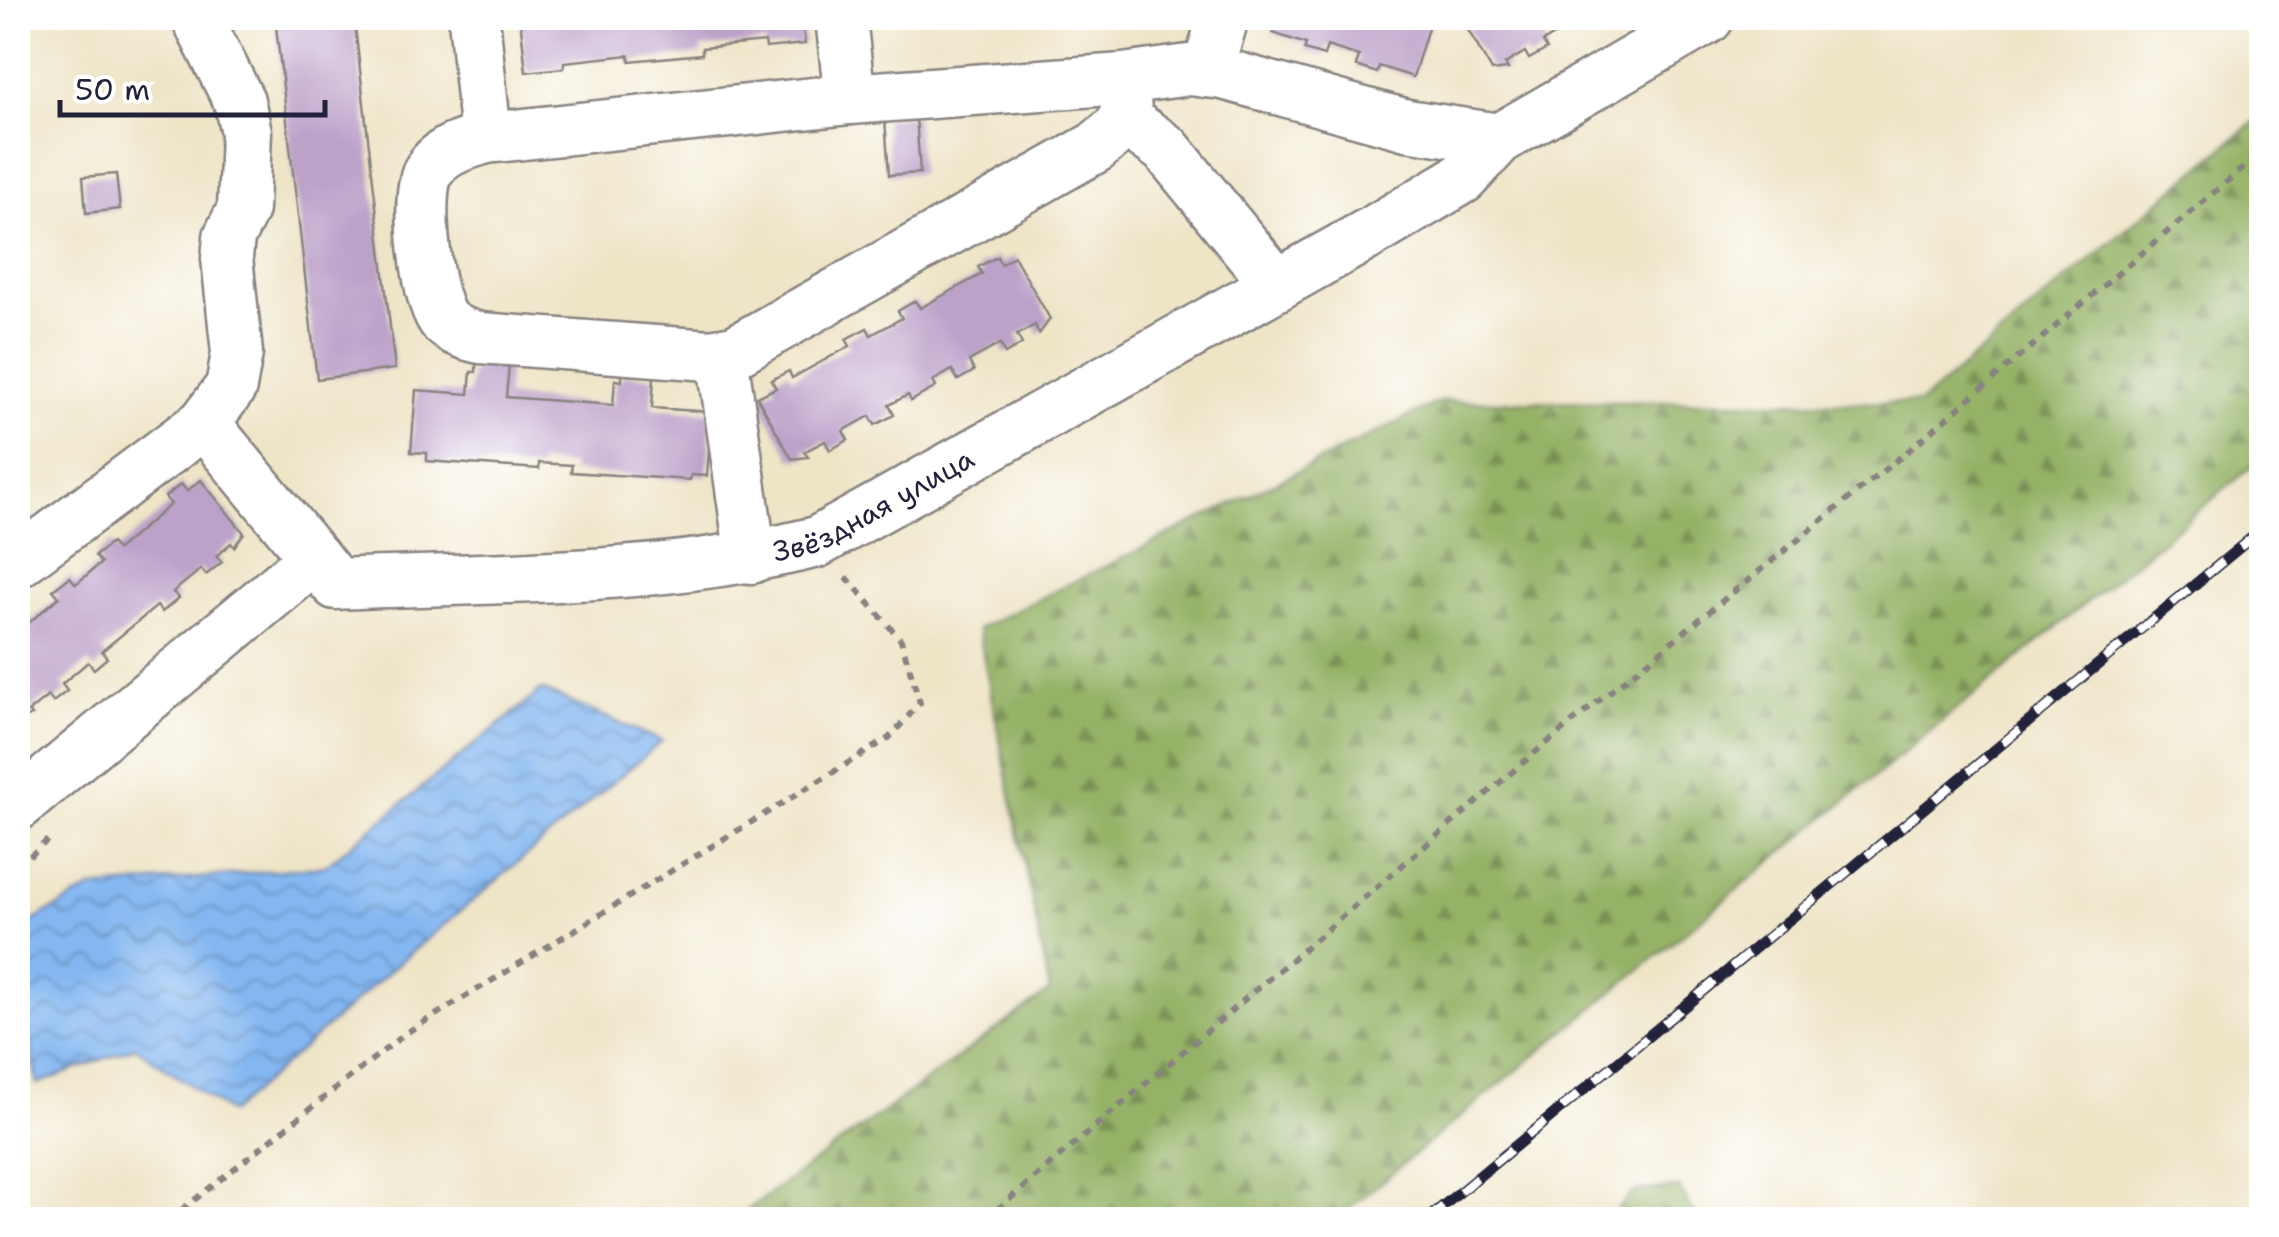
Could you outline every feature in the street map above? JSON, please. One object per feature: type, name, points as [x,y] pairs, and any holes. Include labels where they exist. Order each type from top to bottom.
[{"type":"street","points":[[18,562],[204,423],[231,387],[237,354],[227,258],[229,237],[243,210],[246,132],[234,87],[198,18]]},
{"type":"street","points":[[474,18],[486,138]]},
{"type":"street","points":[[841,18],[850,99]]},
{"type":"street","points":[[1207,72],[1223,18]]},
{"type":"street","name":"Звёздная улица","points":[[314,558],[336,584],[656,569],[750,558],[817,542],[1463,178],[1499,139],[1708,18]]},
{"type":"street","points":[[1125,100],[1096,147],[766,336],[722,354],[480,338],[448,325],[432,297],[422,191],[428,172],[442,154],[486,138],[850,99],[1125,100],[1189,70],[1408,125],[1499,139]]},
{"type":"street","points":[[1125,100],[1277,286]]},
{"type":"street","points":[[722,354],[750,558]]},
{"type":"street","points":[[18,805],[314,558],[204,423]]},
{"type":"path","points":[[985,1220],[1538,750],[1909,450],[2262,152]]},
{"type":"path","points":[[169,1220],[406,1033],[889,738],[920,703],[900,640],[817,542]]},
{"type":"green space","points":[[2261,116],[2261,459],[1336,1219],[735,1219],[1050,991],[978,629],[1441,401],[1920,403]]},
{"type":"green space","points":[[1679,1188],[1698,1219],[1608,1219],[1635,1191]]},
{"type":"water","points":[[542,690],[662,741],[396,965],[230,1113],[135,1047],[37,1084],[18,974],[18,929],[93,888],[325,866]]},
{"type":"building","points":[[275,18],[354,18],[395,369],[317,379]]},
{"type":"building","points":[[520,18],[802,18],[805,44],[766,48],[765,42],[702,48],[702,54],[630,61],[629,55],[564,62],[564,68],[526,72]]},
{"type":"building","points":[[1278,18],[1431,18],[1413,77],[1379,66],[1377,73],[1356,66],[1359,56],[1327,46],[1324,56],[1304,50],[1306,44],[1273,33]]},
{"type":"building","points":[[1461,18],[1589,18],[1593,23],[1573,34],[1569,26],[1543,42],[1547,49],[1529,59],[1525,52],[1505,64],[1508,69],[1492,71]]},
{"type":"building","points":[[916,116],[920,173],[889,175],[885,119]]},
{"type":"building","points":[[116,174],[120,209],[86,213],[83,177]]},
{"type":"building","points":[[1014,256],[1050,319],[1039,334],[1035,325],[1017,335],[1022,344],[1005,354],[1000,344],[969,361],[974,371],[958,380],[952,370],[933,381],[936,387],[911,401],[908,395],[889,405],[894,415],[875,425],[870,416],[843,431],[848,440],[830,450],[825,441],[804,452],[808,457],[792,459],[757,397],[776,388],[771,380],[789,371],[792,378],[850,346],[846,339],[867,328],[871,335],[902,318],[898,311],[915,301],[920,308],[982,274],[978,267],[997,257],[1001,264]]},
{"type":"building","points":[[476,363],[509,365],[506,397],[613,405],[615,380],[622,381],[622,374],[654,377],[652,408],[712,412],[707,476],[691,475],[690,480],[571,472],[572,465],[539,463],[539,469],[427,461],[427,453],[411,452],[416,390],[469,394]]},
{"type":"building","points":[[201,480],[244,533],[234,547],[231,543],[216,556],[222,562],[206,575],[201,569],[173,592],[179,598],[162,612],[157,606],[102,651],[107,658],[94,669],[88,662],[62,684],[67,691],[53,702],[48,696],[28,712],[32,715],[18,721],[18,632],[59,597],[53,590],[70,577],[76,584],[101,563],[95,556],[111,543],[117,550],[171,504],[165,497],[181,484],[187,491]]},
{"type":"railway","points":[[1426,1220],[2262,529]]}]
